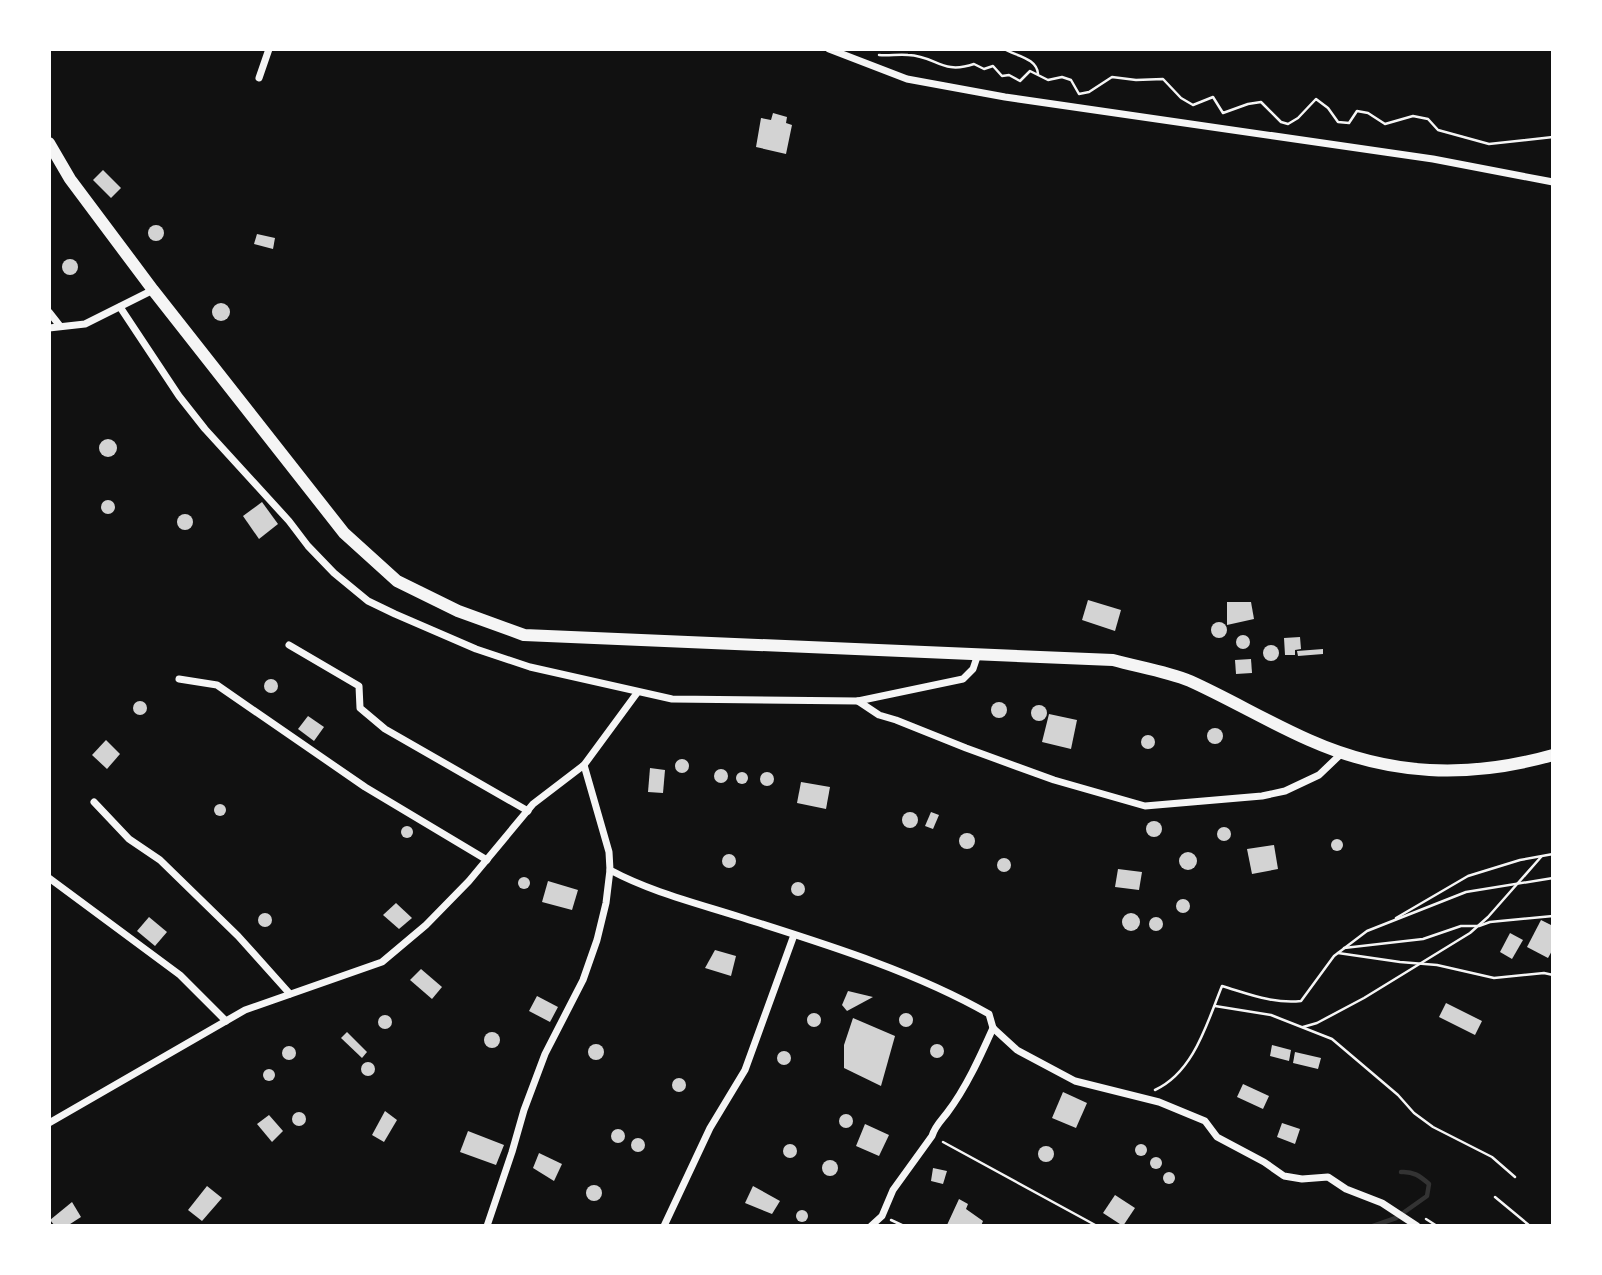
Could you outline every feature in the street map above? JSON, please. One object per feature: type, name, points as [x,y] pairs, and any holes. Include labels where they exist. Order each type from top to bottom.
[{"type":"main road","points":[[49,143],[70,179],[153,290],[344,533],[397,581],[458,611],[524,635],[1112,660],[1187,680],[1310,740],[1378,765],[1440,772],[1516,765],[1553,755]]},
{"type":"street","points":[[259,78],[269,49]]},
{"type":"street","points":[[828,49],[907,79],[1005,97],[1351,146],[1553,182]]},
{"type":"street","points":[[49,328],[85,324],[153,290]]},
{"type":"street","points":[[120,307],[205,429],[334,573],[368,601],[476,649],[519,664],[672,699],[858,701],[963,679],[973,669],[978,654]]},
{"type":"street","points":[[49,312],[61,326]]},
{"type":"street","points":[[289,645],[359,686],[360,708],[385,729],[528,811]]},
{"type":"street","points":[[179,679],[217,685],[365,787],[486,860]]},
{"type":"street","points":[[49,1123],[245,1010],[382,962],[426,925],[528,811],[584,765],[637,693]]},
{"type":"street","points":[[858,701],[879,715],[978,753],[1054,780],[1145,806],[1262,796],[1285,791],[1319,775],[1343,752]]},
{"type":"street","points":[[487,1226],[545,1054],[583,980],[606,903],[609,852],[584,765]]},
{"type":"street","points":[[93,802],[129,839],[160,860],[238,936],[290,994]]},
{"type":"street","points":[[610,870],[640,886],[794,935],[932,984],[989,1014],[993,1028],[1017,1050],[1075,1081],[1159,1102],[1205,1121],[1217,1138],[1264,1162],[1284,1176],[1302,1179],[1328,1177],[1346,1189],[1382,1203],[1417,1226]]},
{"type":"street","points":[[49,878],[180,975],[226,1021]]},
{"type":"street","points":[[664,1226],[710,1128],[745,1070],[794,935]]},
{"type":"street","points":[[871,1226],[882,1216],[893,1190],[932,1136],[934,1126],[947,1113],[993,1028]]},
{"type":"path","points":[[1004,49],[1032,61],[1038,68],[1038,74]]},
{"type":"path","points":[[873,54],[909,55],[944,68],[962,68],[974,64],[984,69],[993,66],[1002,76],[1009,75],[1020,81],[1030,71],[1048,80],[1062,77],[1071,80],[1079,94],[1089,92],[1112,77],[1163,79],[1181,98],[1193,105],[1213,97],[1223,113],[1261,102],[1288,124],[1298,118],[1316,99],[1328,108],[1338,122],[1349,123],[1357,111],[1368,113],[1385,124],[1413,116],[1428,119],[1438,130],[1489,144],[1553,137]]},
{"type":"path","points":[[1390,922],[1409,908],[1468,876],[1520,860],[1553,854]]},
{"type":"path","points":[[1344,948],[1423,939],[1461,926],[1479,926],[1541,857]]},
{"type":"path","points":[[1138,1097],[1161,1087],[1179,1074],[1190,1058],[1222,986],[1261,999],[1285,1003],[1301,1001],[1338,953],[1367,931],[1466,892],[1553,878]]},
{"type":"path","points":[[1303,1027],[1335,1013],[1422,964],[1479,926],[1490,922],[1553,916]]},
{"type":"path","points":[[1338,953],[1437,965],[1494,978],[1544,973],[1553,975]]},
{"type":"path","points":[[1214,1006],[1271,1015],[1332,1039],[1398,1095],[1414,1113],[1492,1157],[1515,1177]]},
{"type":"path","points":[[932,1136],[1097,1226]]},
{"type":"path","points":[[1495,1197],[1530,1226]]},
{"type":"path","points":[[1426,1219],[1437,1226]]},
{"type":"building","points":[[773,113],[787,117],[786,123],[792,125],[786,154],[756,147],[761,118],[771,120]]},
{"type":"building","points":[[103,170],[121,188],[111,198],[93,180]]},
{"type":"building","points":[[153,225],[159,225],[164,233],[162,239],[153,241],[148,236],[148,230]]},
{"type":"building","points":[[257,234],[275,238],[273,249],[254,244]]},
{"type":"building","points":[[70,259],[76,261],[76,273],[70,275],[64,273],[62,267],[64,261]]},
{"type":"building","points":[[221,303],[229,308],[230,312],[225,320],[221,321],[213,316],[212,312],[217,304]]},
{"type":"building","points":[[104,439],[112,439],[117,448],[115,455],[104,457],[99,452],[99,444]]},
{"type":"building","points":[[108,500],[113,502],[113,512],[108,514],[103,512],[101,507],[103,502]]},
{"type":"building","points":[[262,502],[278,524],[259,539],[243,516]]},
{"type":"building","points":[[182,514],[188,514],[193,522],[191,528],[182,530],[177,525],[177,519]]},
{"type":"building","points":[[1088,600],[1121,610],[1115,631],[1082,620]]},
{"type":"building","points":[[1227,602],[1251,602],[1254,619],[1227,625]]},
{"type":"building","points":[[1219,622],[1225,624],[1225,636],[1219,638],[1213,636],[1211,630],[1213,624]]},
{"type":"building","points":[[1240,635],[1246,635],[1250,642],[1246,649],[1240,649],[1236,645],[1236,639]]},
{"type":"building","points":[[1300,637],[1301,649],[1295,650],[1295,655],[1285,655],[1284,638]]},
{"type":"building","points":[[1271,645],[1279,653],[1271,661],[1263,653]]},
{"type":"building","points":[[1323,649],[1323,654],[1298,656],[1297,651]]},
{"type":"building","points":[[1251,659],[1252,673],[1236,674],[1235,660]]},
{"type":"building","points":[[271,679],[276,681],[276,691],[271,693],[266,691],[264,686],[266,681]]},
{"type":"building","points":[[140,701],[145,703],[145,713],[140,715],[135,713],[133,708],[135,703]]},
{"type":"building","points":[[999,702],[1005,704],[1005,716],[999,718],[993,716],[991,710],[993,704]]},
{"type":"building","points":[[1036,705],[1042,705],[1047,713],[1045,719],[1036,721],[1031,716],[1031,710]]},
{"type":"building","points":[[1049,714],[1077,720],[1071,749],[1042,742]]},
{"type":"building","points":[[308,716],[324,727],[314,741],[298,729]]},
{"type":"building","points":[[1212,728],[1218,728],[1223,736],[1221,742],[1212,744],[1207,739],[1207,733]]},
{"type":"building","points":[[1145,735],[1151,735],[1155,742],[1151,749],[1145,749],[1141,745],[1141,739]]},
{"type":"building","points":[[106,740],[120,754],[107,769],[92,755]]},
{"type":"building","points":[[679,759],[685,759],[689,766],[685,773],[679,773],[675,769],[675,763]]},
{"type":"building","points":[[650,768],[665,770],[663,793],[648,792]]},
{"type":"building","points":[[721,769],[726,771],[726,781],[721,783],[716,781],[714,776],[716,771]]},
{"type":"building","points":[[764,772],[770,772],[774,779],[770,786],[764,786],[760,782],[760,776]]},
{"type":"building","points":[[737,773],[747,773],[747,783],[737,783]]},
{"type":"building","points":[[801,782],[830,787],[826,809],[797,803]]},
{"type":"building","points":[[215,805],[225,805],[225,815],[215,815]]},
{"type":"building","points":[[910,812],[916,814],[916,826],[910,828],[904,826],[902,820],[904,814]]},
{"type":"building","points":[[931,812],[939,815],[933,829],[925,826]]},
{"type":"building","points":[[1154,821],[1160,823],[1160,835],[1154,837],[1148,835],[1146,829],[1148,823]]},
{"type":"building","points":[[407,826],[413,832],[407,838],[401,832]]},
{"type":"building","points":[[1224,827],[1229,829],[1229,839],[1224,841],[1219,839],[1217,834],[1219,829]]},
{"type":"building","points":[[964,833],[970,833],[975,841],[973,847],[964,849],[959,844],[959,838]]},
{"type":"building","points":[[1337,839],[1343,845],[1337,851],[1331,845]]},
{"type":"building","points":[[1274,845],[1278,869],[1252,874],[1247,849]]},
{"type":"building","points":[[1188,852],[1194,855],[1197,861],[1194,867],[1188,870],[1182,867],[1179,861],[1182,855]]},
{"type":"building","points":[[729,854],[734,856],[734,866],[729,868],[724,866],[722,861],[724,856]]},
{"type":"building","points":[[1004,858],[1009,860],[1009,870],[1004,872],[999,870],[997,865],[999,860]]},
{"type":"building","points":[[1118,869],[1142,872],[1139,890],[1115,887]]},
{"type":"building","points":[[524,877],[530,883],[524,889],[518,883]]},
{"type":"building","points":[[548,881],[578,890],[572,910],[542,902]]},
{"type":"building","points":[[798,882],[803,884],[803,894],[798,896],[793,894],[791,889],[793,884]]},
{"type":"building","points":[[1180,899],[1186,899],[1190,906],[1186,913],[1180,913],[1176,909],[1176,903]]},
{"type":"building","points":[[396,903],[412,918],[399,929],[383,915]]},
{"type":"building","points":[[265,913],[270,915],[270,925],[265,927],[260,925],[258,920],[260,915]]},
{"type":"building","points":[[1131,913],[1137,916],[1140,922],[1137,928],[1131,931],[1125,928],[1122,922],[1125,916]]},
{"type":"building","points":[[149,917],[167,932],[155,946],[137,931]]},
{"type":"building","points":[[1156,917],[1161,919],[1161,929],[1156,931],[1151,929],[1149,924],[1151,919]]},
{"type":"building","points":[[1541,920],[1553,926],[1553,949],[1548,958],[1527,947]]},
{"type":"building","points":[[1510,933],[1523,940],[1512,959],[1500,952]]},
{"type":"building","points":[[715,950],[736,956],[731,976],[705,968]]},
{"type":"building","points":[[421,969],[442,987],[432,999],[410,980]]},
{"type":"building","points":[[848,991],[873,997],[847,1011],[842,1005]]},
{"type":"building","points":[[537,996],[558,1007],[550,1022],[529,1011]]},
{"type":"building","points":[[1446,1003],[1482,1021],[1475,1035],[1439,1017]]},
{"type":"building","points":[[814,1013],[819,1015],[819,1025],[814,1027],[809,1025],[807,1020],[809,1015]]},
{"type":"building","points":[[906,1013],[911,1015],[911,1025],[906,1027],[901,1025],[899,1020],[901,1015]]},
{"type":"building","points":[[385,1015],[390,1017],[390,1027],[385,1029],[380,1027],[378,1022],[380,1017]]},
{"type":"building","points":[[853,1018],[895,1036],[881,1086],[844,1068],[844,1045]]},
{"type":"building","points":[[347,1032],[367,1052],[362,1058],[341,1038]]},
{"type":"building","points":[[492,1032],[500,1040],[492,1048],[484,1040]]},
{"type":"building","points":[[593,1044],[599,1044],[604,1052],[602,1058],[593,1060],[588,1055],[588,1049]]},
{"type":"building","points":[[937,1044],[942,1046],[942,1056],[937,1058],[932,1056],[930,1051],[932,1046]]},
{"type":"building","points":[[1272,1045],[1291,1050],[1289,1061],[1270,1056]]},
{"type":"building","points":[[286,1046],[292,1046],[296,1053],[292,1060],[286,1060],[282,1056],[282,1050]]},
{"type":"building","points":[[784,1051],[789,1053],[789,1063],[784,1065],[779,1063],[777,1058],[779,1053]]},
{"type":"building","points":[[1295,1052],[1321,1058],[1318,1069],[1293,1063]]},
{"type":"building","points":[[365,1062],[371,1062],[375,1069],[371,1076],[365,1076],[361,1072],[361,1066]]},
{"type":"building","points":[[269,1069],[275,1075],[269,1081],[263,1075]]},
{"type":"building","points":[[676,1078],[682,1078],[686,1085],[682,1092],[676,1092],[672,1088],[672,1082]]},
{"type":"building","points":[[1243,1084],[1269,1096],[1263,1109],[1237,1097]]},
{"type":"building","points":[[1063,1092],[1087,1103],[1076,1128],[1052,1118]]},
{"type":"building","points":[[385,1111],[397,1120],[384,1142],[372,1135]]},
{"type":"building","points":[[299,1112],[304,1114],[304,1124],[299,1126],[294,1124],[292,1119],[294,1114]]},
{"type":"building","points":[[843,1114],[849,1114],[853,1121],[849,1128],[843,1128],[839,1124],[839,1118]]},
{"type":"building","points":[[269,1115],[283,1131],[272,1142],[257,1124]]},
{"type":"building","points":[[1282,1123],[1300,1129],[1295,1144],[1277,1137]]},
{"type":"building","points":[[865,1124],[889,1135],[879,1156],[856,1146]]},
{"type":"building","points":[[615,1129],[621,1129],[625,1136],[621,1143],[615,1143],[611,1139],[611,1133]]},
{"type":"building","points":[[468,1131],[504,1145],[496,1165],[460,1152]]},
{"type":"building","points":[[635,1138],[641,1138],[645,1145],[641,1152],[635,1152],[631,1148],[631,1142]]},
{"type":"building","points":[[790,1144],[795,1146],[795,1156],[790,1158],[785,1156],[783,1151],[785,1146]]},
{"type":"building","points":[[1136,1145],[1146,1145],[1146,1155],[1136,1155]]},
{"type":"building","points":[[1046,1146],[1052,1148],[1052,1160],[1046,1162],[1040,1160],[1038,1154],[1040,1148]]},
{"type":"building","points":[[539,1153],[562,1164],[554,1181],[533,1168]]},
{"type":"building","points":[[1151,1158],[1161,1158],[1161,1168],[1151,1168]]},
{"type":"building","points":[[830,1160],[836,1162],[836,1174],[830,1176],[824,1174],[822,1168],[824,1162]]},
{"type":"building","points":[[933,1168],[947,1171],[943,1184],[931,1181]]},
{"type":"building","points":[[1164,1173],[1174,1173],[1174,1183],[1164,1183]]},
{"type":"building","points":[[591,1185],[597,1185],[602,1193],[600,1199],[591,1201],[586,1196],[586,1190]]},
{"type":"building","points":[[207,1186],[222,1198],[202,1221],[188,1210]]},
{"type":"building","points":[[753,1186],[780,1201],[772,1214],[745,1203]]},
{"type":"building","points":[[1115,1195],[1135,1208],[1123,1226],[1103,1213]]},
{"type":"building","points":[[959,1199],[968,1204],[966,1209],[983,1221],[981,1226],[947,1225]]},
{"type":"building","points":[[72,1202],[81,1217],[67,1226],[55,1226],[50,1220]]},
{"type":"building","points":[[797,1211],[807,1211],[807,1221],[797,1221]]},
{"type":"waterway","points":[[1373,1226],[1396,1218],[1427,1196],[1429,1184],[1416,1175],[1401,1172]]}]
